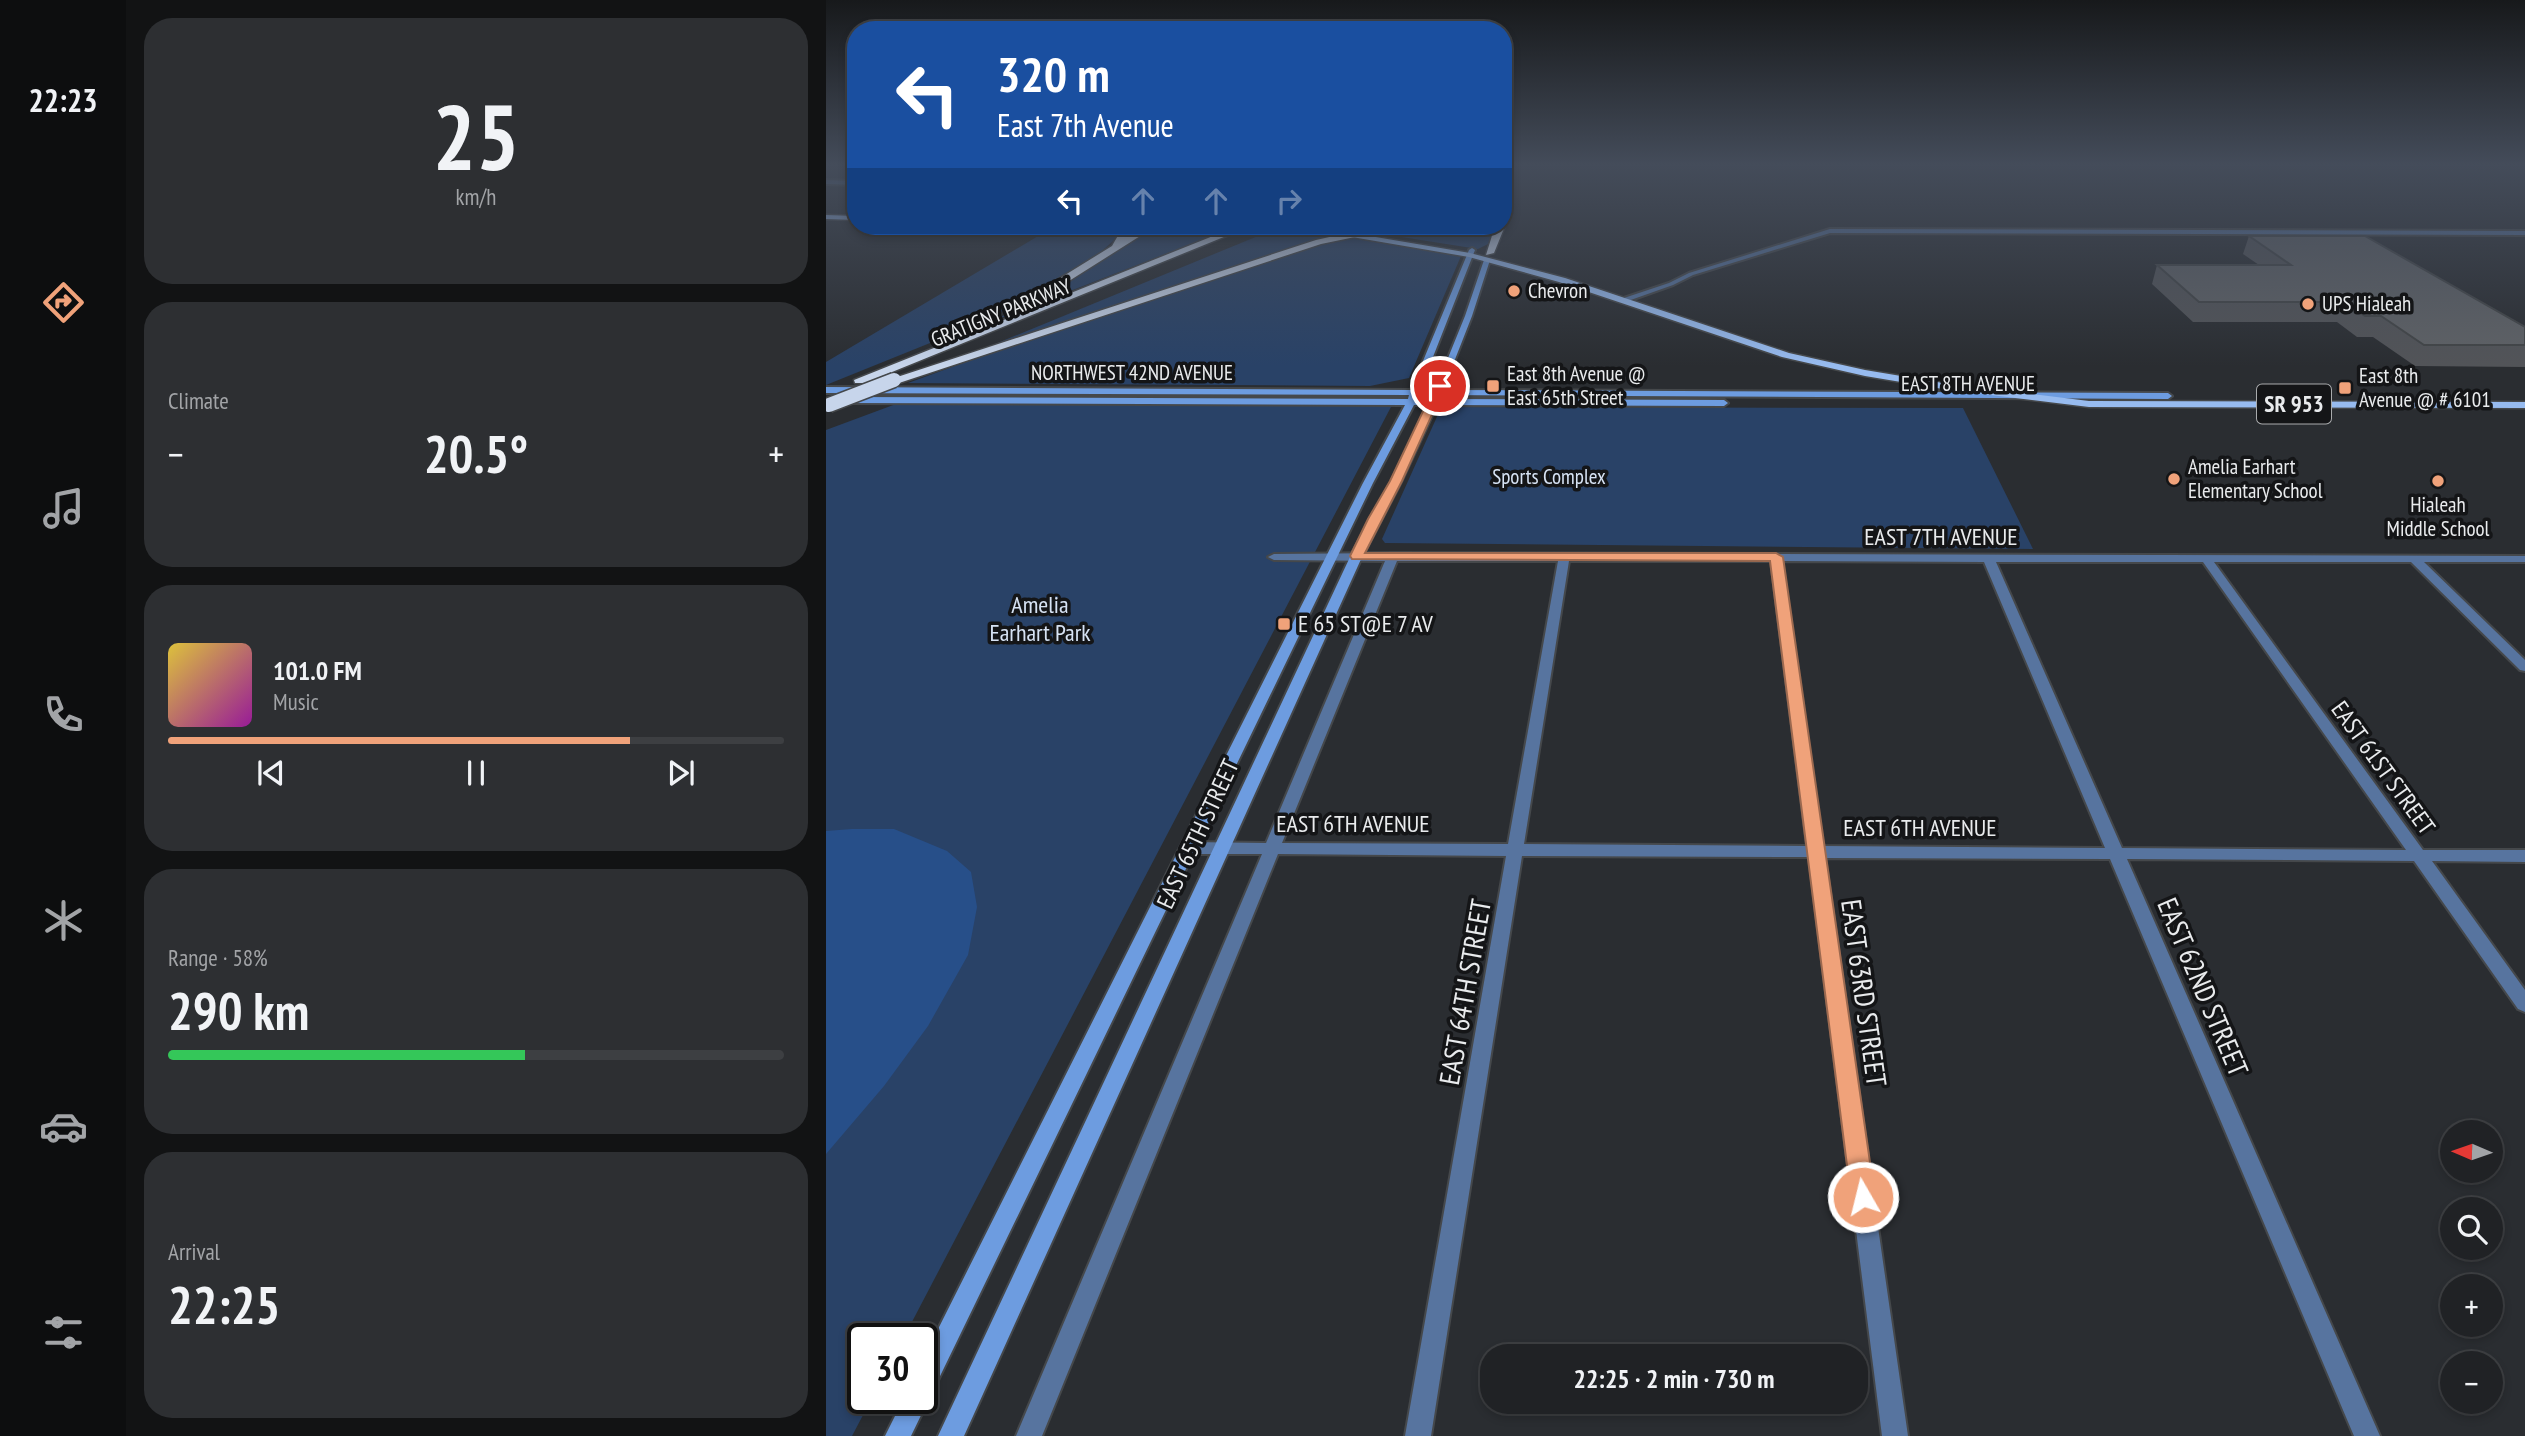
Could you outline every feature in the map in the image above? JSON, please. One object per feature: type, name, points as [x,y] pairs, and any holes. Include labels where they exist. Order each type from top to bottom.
[{"type":"highway","points":[[1116,247],[1123,235]]},
{"type":"highway","points":[[860,380],[1018,307],[1136,235]]},
{"type":"highway","name":"GRATIGNY PARKWAY","points":[[827,399],[860,380],[1221,235]]},
{"type":"highway","name":"GRATIGNY PARKWAY","points":[[827,399],[894,380],[1237,235]]},
{"type":"highway","points":[[1488,256],[1496,235]]},
{"type":"highway","points":[[894,380],[1320,242],[1352,236]]},
{"type":"main road","points":[[1338,235],[1471,252]]},
{"type":"main road","points":[[1381,235],[1488,256],[1635,296],[1776,344],[1868,366],[2017,387],[2168,396]]},
{"type":"main road","name":"EAST 65TH STREET","points":[[938,1356],[1413,397],[1471,252]]},
{"type":"main road","points":[[1488,256],[1786,355],[1825,365],[1900,380],[2089,404]]},
{"type":"main road","name":"EAST 65TH STREET","points":[[951,1436],[1356,556],[1396,481],[1435,397],[1456,350],[1488,256]]},
{"type":"main road","points":[[1482,275],[1500,270],[1530,270]]},
{"type":"main road","points":[[2484,395],[2499,405]]},
{"type":"main road","name":"EAST 8TH AVENUE","points":[[1682,398],[2089,404],[2525,395]]},
{"type":"main road","name":"EAST 8TH AVENUE","points":[[1413,397],[2168,396],[2525,405]]},
{"type":"main road","name":"NORTHWEST 42ND AVENUE","points":[[827,399],[1413,397]]},
{"type":"main road","points":[[898,1436],[909,1414]]},
{"type":"street","points":[[1622,300],[1671,284],[1690,274],[1827,232]]},
{"type":"street","points":[[2182,232],[2525,233]]},
{"type":"street","points":[[1029,1436],[1393,556]]},
{"type":"street","name":"EAST 7TH AVENUE","points":[[1274,557],[2525,559]]},
{"type":"street","name":"EAST 64TH STREET","points":[[1418,1436],[1564,557]]},
{"type":"street","name":"EAST 63RD STREET","points":[[1776,557],[1895,1436]]},
{"type":"street","name":"EAST 61ST STREET","points":[[2204,557],[2525,1004]]},
{"type":"street","points":[[2413,558],[2525,667]]},
{"type":"street","name":"EAST 62ND STREET","points":[[1989,559],[2367,1436]]},
{"type":"street","name":"EAST 6TH AVENUE","points":[[1188,848],[2525,856]]},
{"type":"green space","points":[[1040,235],[1120,235],[1095,257],[987,320],[826,385],[826,362]]},
{"type":"green space","points":[[1140,235],[1214,235],[993,321],[1050,292]]},
{"type":"green space","points":[[1260,235],[1336,235],[983,349]]},
{"type":"green space","points":[[1389,235],[1492,235],[1488,244],[1478,249]]},
{"type":"green space","points":[[1344,237],[1461,256],[1409,378],[1370,386],[908,383],[1043,334],[1324,241]]},
{"type":"green space","name":"Amelia Earhart Park","points":[[896,404],[1392,405],[911,1323],[847,1323],[847,1414],[864,1414],[852,1436],[826,1436],[826,430]]},
{"type":"green space","name":"Sports Complex","points":[[1450,407],[1963,408],[2033,549],[1385,543],[1382,539],[1440,410]]},
{"type":"shaded area","points":[[894,829],[947,851],[971,872],[977,907],[968,955],[928,1026],[884,1086],[826,1154],[826,831]]},
{"type":"building","points":[[2249,236],[2365,236],[2525,327],[2525,345],[2424,345],[2381,316],[2365,316],[2344,302],[2199,302],[2157,265],[2291,265]]},
{"type":"place","name":"Chevron","points":[[1514,291]]},
{"type":"place","name":"UPS Hialeah","points":[[2308,304]]},
{"type":"place","name":"East 8th Avenue @ East 65th Street","points":[[1493,386]]},
{"type":"place","name":"East 8th Avenue @ # 6101","points":[[2345,388]]},
{"type":"place","name":"Amelia Earhart Elementary School","points":[[2174,479]]},
{"type":"place","name":"Hialeah Middle School","points":[[2438,481]]},
{"type":"place","name":"E 65 ST@E 7 AV","points":[[1284,624]]},
{"type":"route","points":[[1440,386],[1396,481],[1356,556],[1776,557],[1863,1197]]}]
